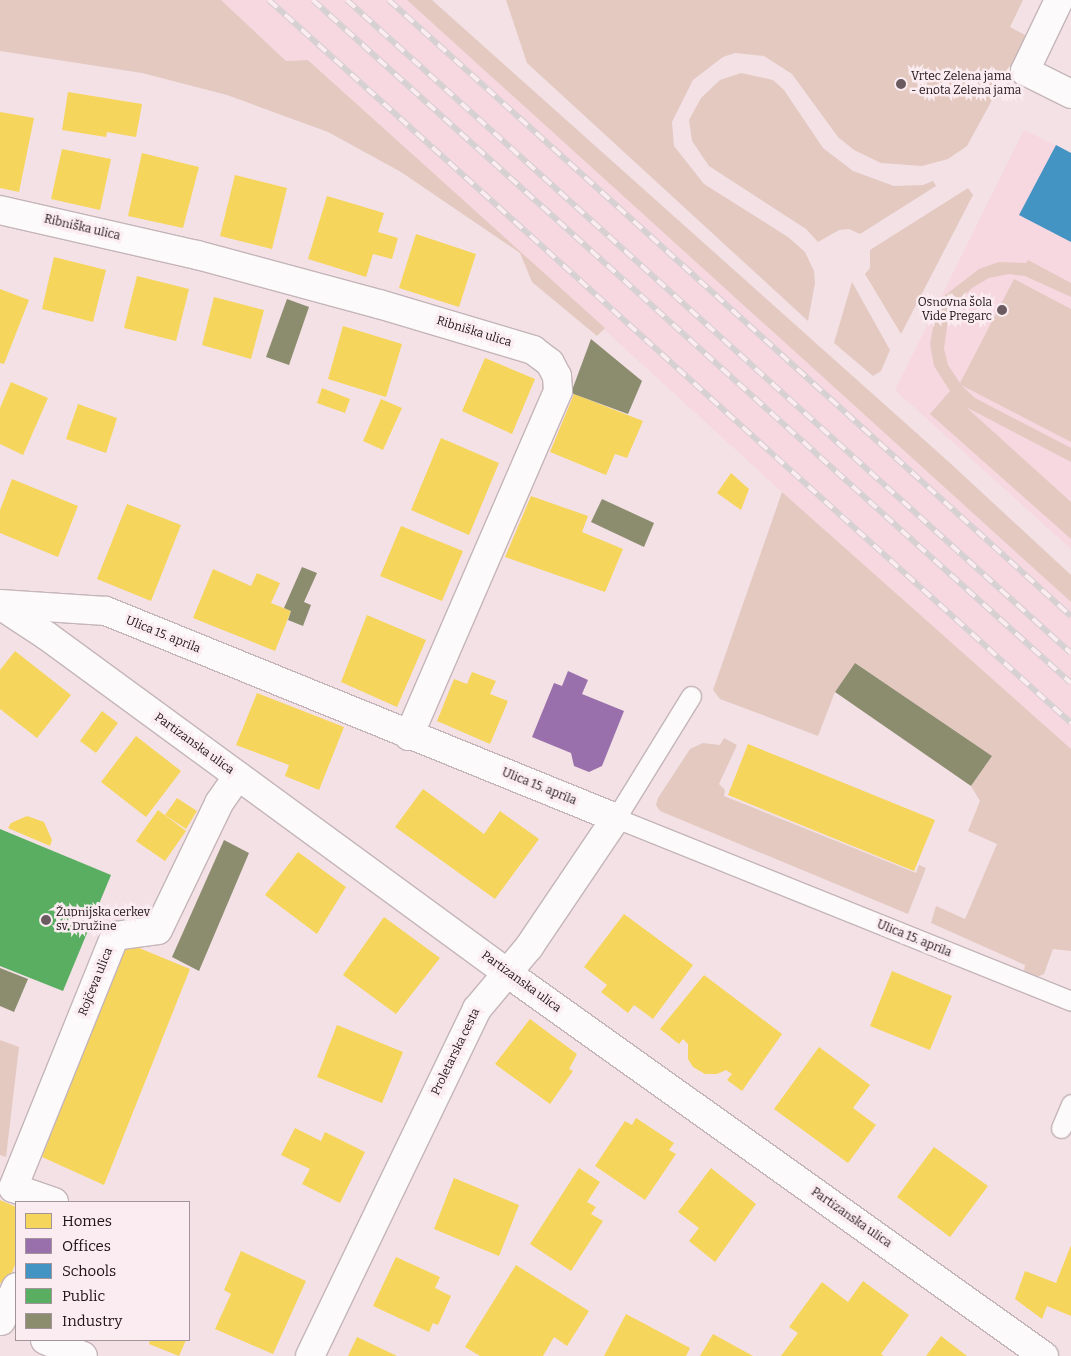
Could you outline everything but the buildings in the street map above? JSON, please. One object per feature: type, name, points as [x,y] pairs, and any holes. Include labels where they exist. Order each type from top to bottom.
[{"type":"street","points":[[1059,0],[1025,71],[1071,94]]},
{"type":"street","name":"Ribniška ulica","points":[[0,210],[197,255],[379,304],[533,350],[550,363],[557,376],[558,391],[409,736]]},
{"type":"street","name":"Ulica 15. aprila","points":[[0,604],[106,612],[616,818]]},
{"type":"street","name":"Partizanska ulica","points":[[0,604],[506,972],[1044,1356]]},
{"type":"street","name":"Rojčeva ulica","points":[[51,1201],[6,1185],[115,936],[158,930],[219,803],[238,776]]},
{"type":"street","name":"Proletarska cesta","points":[[310,1356],[476,1009],[529,946],[616,818]]},
{"type":"street","points":[[6,1323],[15,1291]]},
{"type":"street","points":[[47,1341],[83,1356]]},
{"type":"lane","name":"Proletarska cesta","points":[[616,818],[691,696]]},
{"type":"lane","name":"Ulica 15. aprila","points":[[616,818],[1071,1001]]},
{"type":"lane","points":[[1060,1128],[1071,1104]]},
{"type":"shaded area","points":[[0,0],[221,0],[286,61],[308,60],[605,328],[597,336],[532,282],[520,253],[401,172],[328,132],[227,95],[142,73],[0,51]]},
{"type":"shaded area","points":[[221,0],[407,0],[1071,602],[1071,749],[782,492],[309,60],[286,61]]},
{"type":"shaded area","points":[[407,0],[432,0],[950,463],[1071,575],[1071,602]]},
{"type":"shaded area","name":"Vrtec Zelena jama - enota Zelena jama","points":[[506,0],[1023,0],[1010,27],[1027,36],[967,146],[948,159],[922,166],[881,163],[854,150],[838,137],[792,74],[764,56],[735,53],[723,57],[693,80],[672,122],[674,146],[704,184],[788,237],[805,252],[814,271],[815,283],[808,321],[527,63]]},
{"type":"shaded area","points":[[741,73],[773,80],[784,90],[823,148],[853,171],[894,186],[923,185],[933,181],[936,186],[860,234],[849,229],[839,230],[818,242],[806,229],[709,166],[692,141],[689,120],[701,98],[720,80]]},
{"type":"shaded area","name":"Osnovna šola Vide Pregarc","points":[[1024,130],[1071,153],[1071,549],[895,390]]},
{"type":"shaded area","points":[[968,188],[973,195],[901,334],[865,274],[870,268],[870,250]]},
{"type":"shaded area","points":[[1028,260],[1071,283],[1071,297],[1025,276],[1009,274],[989,278],[972,288],[956,303],[948,319],[944,349],[948,365],[960,383],[1014,279],[1071,309],[1071,442],[961,385],[975,398],[1071,448],[1071,462],[966,407],[1071,502],[1071,539],[930,414],[950,391],[934,366],[930,344],[936,312],[944,296],[979,269],[999,262],[1026,263]]},
{"type":"shaded area","points":[[852,282],[890,350],[881,371],[873,376],[834,343]]},
{"type":"shaded area","points":[[782,492],[1071,749],[1071,951],[1053,949],[1044,974],[1037,977],[1024,971],[1025,965],[931,923],[936,906],[965,919],[997,844],[968,831],[980,801],[971,786],[992,756],[855,663],[835,692],[818,736],[720,699],[713,690]]},
{"type":"shaded area","points":[[724,738],[737,745],[719,784],[725,790],[724,796],[916,873],[919,865],[926,868],[908,914],[660,811],[656,805],[658,798],[690,749],[703,743],[720,745]]},
{"type":"shaded area","points":[[0,1040],[19,1047],[6,1157],[0,1155]]},
{"type":"railway","points":[[269,0],[1071,723]]},
{"type":"railway","points":[[313,0],[1071,683]]},
{"type":"railway","points":[[347,0],[1071,653]]},
{"type":"railway","points":[[389,0],[1071,616]]},
{"type":"place","name":"Vrtec Zelena jama - enota Zelena jama","points":[[901,84]]},
{"type":"place","name":"Osnovna šola Vide Pregarc","points":[[1002,310]]},
{"type":"place","name":"Župnijska cerkev sv. Družine","points":[[46,920]]}]
